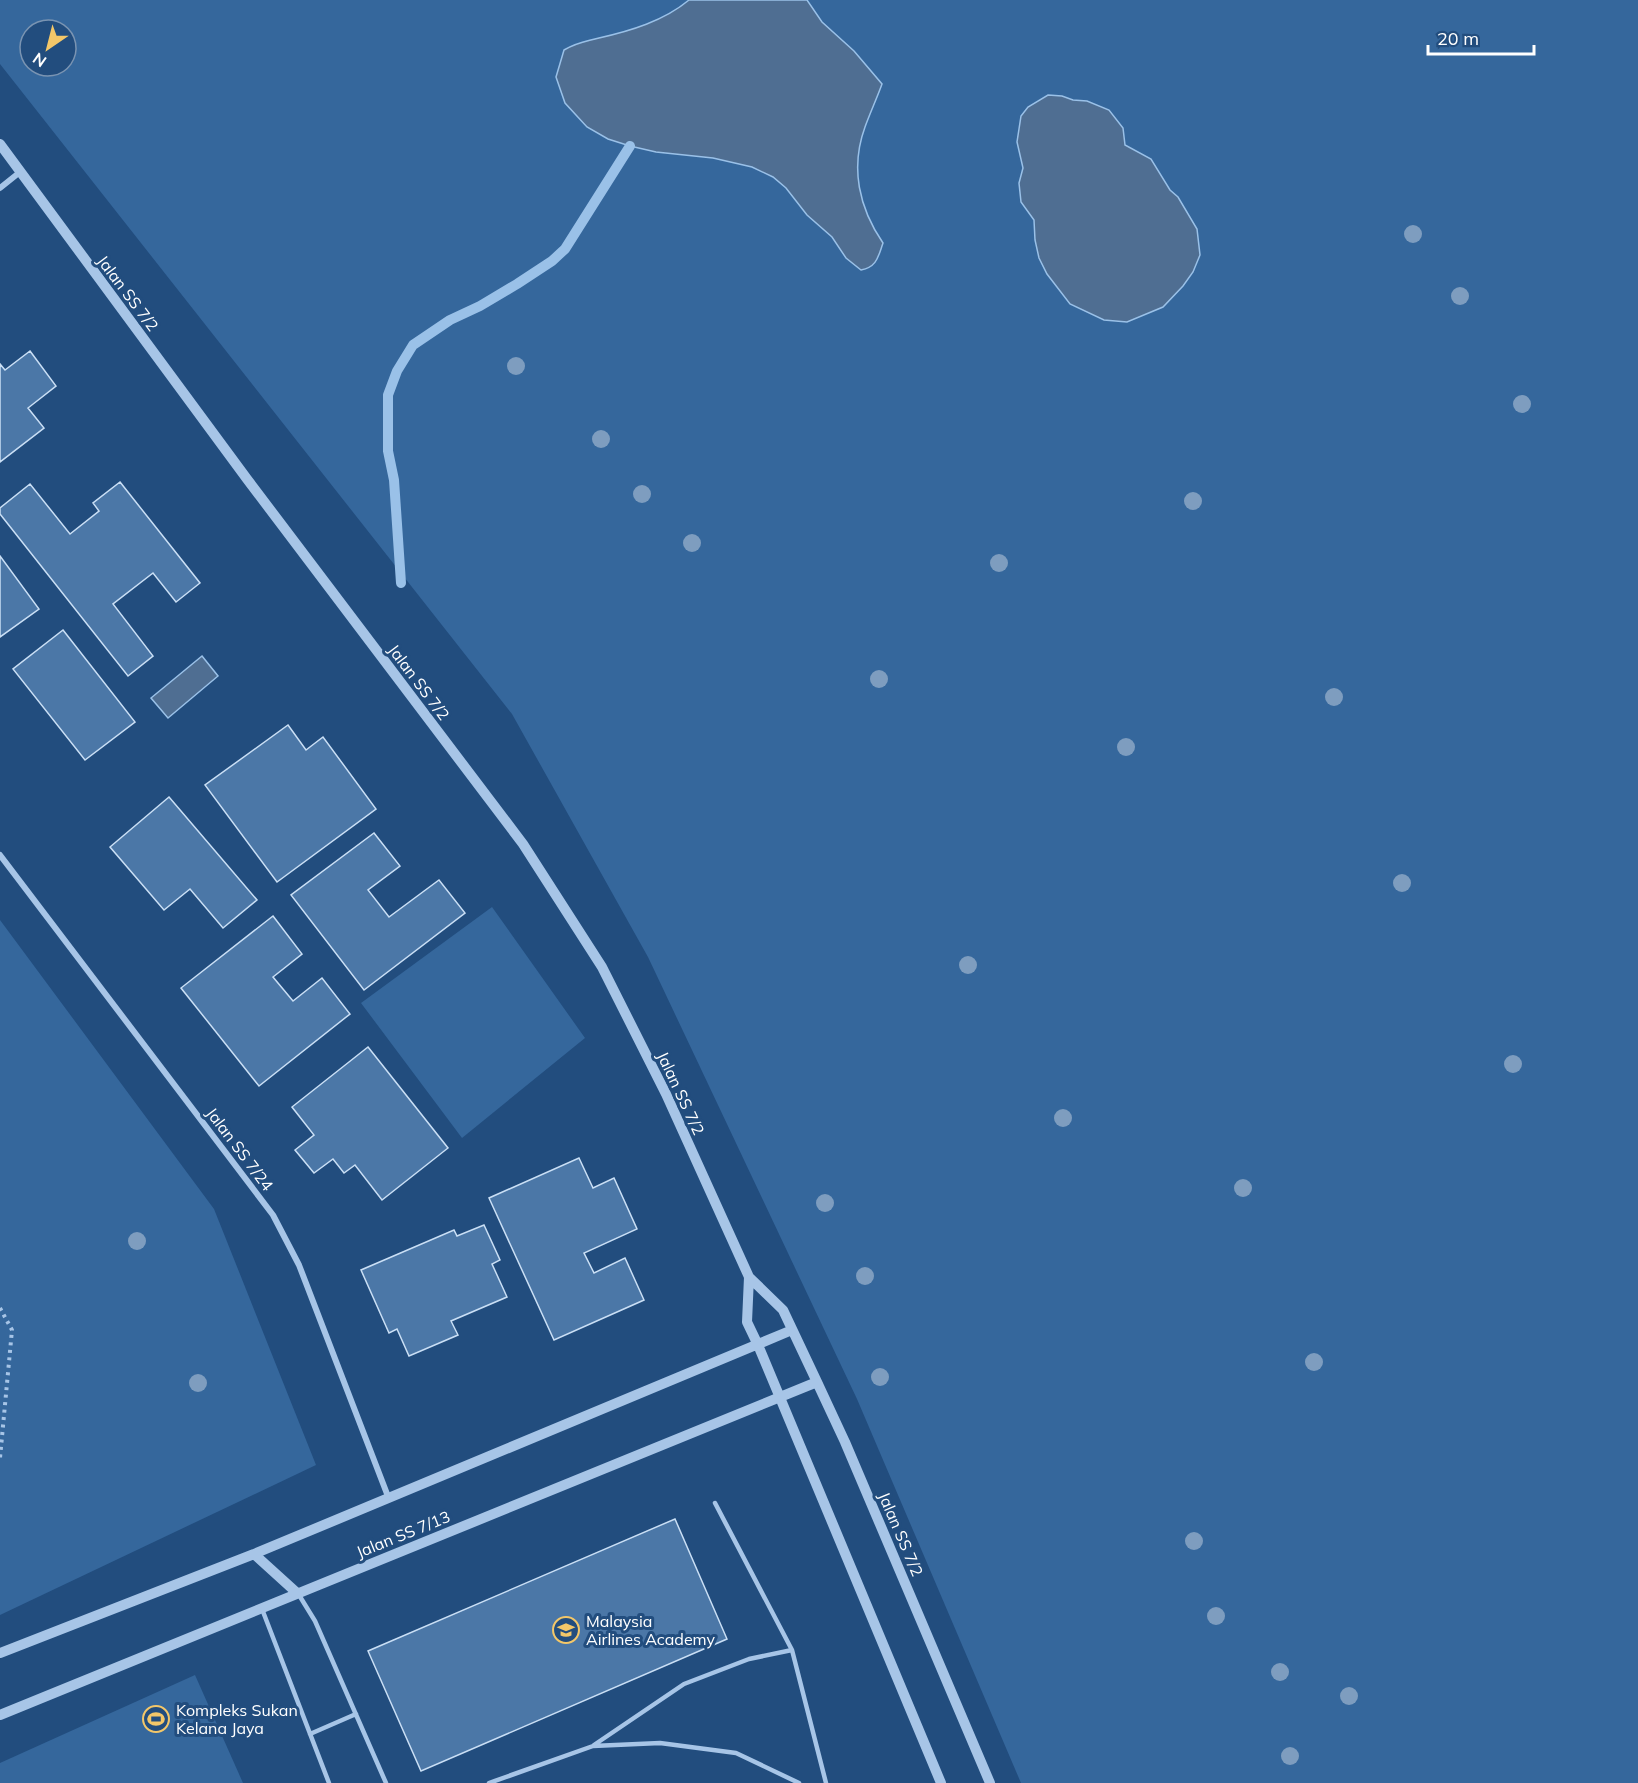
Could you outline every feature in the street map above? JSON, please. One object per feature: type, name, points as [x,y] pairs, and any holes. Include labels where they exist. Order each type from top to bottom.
[{"type":"street","name":"Jalan SS 7/2","points":[[0,144],[247,479],[523,844],[602,967],[666,1094],[749,1277],[783,1310],[845,1442],[990,1783]]},
{"type":"street","points":[[0,188],[20,172]]},
{"type":"street","name":"Jalan SS 7/24","points":[[0,855],[273,1215],[299,1265],[388,1499]]},
{"type":"street","name":"Jalan SS 7/2","points":[[749,1277],[747,1322],[941,1783]]},
{"type":"street","points":[[0,1653],[254,1554],[792,1330]]},
{"type":"street","name":"Jalan SS 7/13","points":[[0,1715],[817,1382]]},
{"type":"street","points":[[254,1554],[297,1593]]},
{"type":"lane","points":[[715,1503],[792,1650],[826,1783]]},
{"type":"lane","points":[[297,1593],[315,1621],[386,1783]]},
{"type":"lane","points":[[262,1609],[329,1783]]},
{"type":"lane","points":[[489,1783],[593,1746],[684,1684],[748,1659],[792,1650]]},
{"type":"lane","points":[[310,1734],[356,1714]]},
{"type":"lane","points":[[593,1746],[660,1743],[736,1753],[799,1783]]},
{"type":"path","points":[[0,1308],[12,1330],[0,1458]]},
{"type":"shaded area","points":[[0,0],[1638,0],[1638,1783],[1021,1783],[857,1399],[648,957],[512,714],[0,64]]},
{"type":"shaded area","points":[[689,0],[807,0],[822,22],[854,51],[882,84],[860,142],[858,158],[859,187],[863,202],[883,243],[874,264],[861,270],[846,258],[832,237],[807,215],[786,188],[773,177],[752,167],[713,158],[656,152],[608,139],[587,127],[565,103],[556,77],[564,50],[581,42],[646,24],[669,14]]},
{"type":"shaded area","points":[[1048,95],[1087,101],[1109,110],[1123,128],[1125,145],[1151,159],[1197,229],[1200,255],[1193,272],[1163,307],[1127,322],[1104,320],[1070,304],[1047,274],[1039,258],[1034,220],[1021,202],[1019,183],[1023,168],[1017,142],[1021,116],[1028,107]]},
{"type":"shaded area","points":[[202,656],[218,676],[168,718],[151,698]]},
{"type":"shaded area","points":[[492,907],[585,1038],[462,1138],[361,1003]]},
{"type":"shaded area","points":[[0,920],[214,1209],[316,1465],[0,1615]]},
{"type":"shaded area","name":"Kompleks Sukan Kelana Jaya","points":[[195,1675],[243,1783],[0,1783],[0,1763]]},
{"type":"building","points":[[30,351],[56,386],[28,408],[44,428],[0,462],[0,364],[5,370]]},
{"type":"building","points":[[120,482],[200,583],[176,602],[153,573],[113,604],[153,656],[128,676],[0,514],[0,508],[30,484],[70,534],[99,511],[93,503]]},
{"type":"building","points":[[0,556],[39,609],[0,637]]},
{"type":"building","points":[[63,630],[135,722],[85,760],[13,669]]},
{"type":"building","points":[[288,725],[306,750],[323,737],[376,809],[277,882],[205,785]]},
{"type":"building","points":[[169,797],[257,900],[223,928],[190,889],[164,910],[110,847]]},
{"type":"building","points":[[374,833],[400,866],[368,890],[389,917],[439,880],[465,913],[364,990],[291,895]]},
{"type":"building","points":[[273,916],[302,954],[273,977],[293,1001],[322,978],[350,1014],[259,1086],[181,988]]},
{"type":"building","points":[[368,1047],[448,1148],[382,1200],[355,1165],[344,1173],[333,1159],[314,1173],[295,1150],[314,1135],[292,1107]]},
{"type":"building","points":[[579,1158],[593,1188],[614,1178],[637,1229],[584,1253],[594,1273],[625,1258],[644,1300],[554,1340],[489,1198]]},
{"type":"building","points":[[484,1225],[500,1260],[492,1264],[507,1297],[451,1321],[458,1335],[409,1356],[397,1329],[389,1333],[361,1270],[454,1230],[457,1236]]},
{"type":"building","points":[[675,1519],[727,1639],[421,1771],[368,1651]]},
{"type":"waterway","points":[[401,583],[394,480],[388,451],[388,395],[397,371],[413,345],[450,320],[480,306],[517,284],[552,261],[565,249],[630,146]]},
{"type":"place","name":"Malaysia Airlines Academy","points":[[566,1630]]},
{"type":"place","name":"Kompleks Sukan Kelana Jaya","points":[[156,1719]]}]
